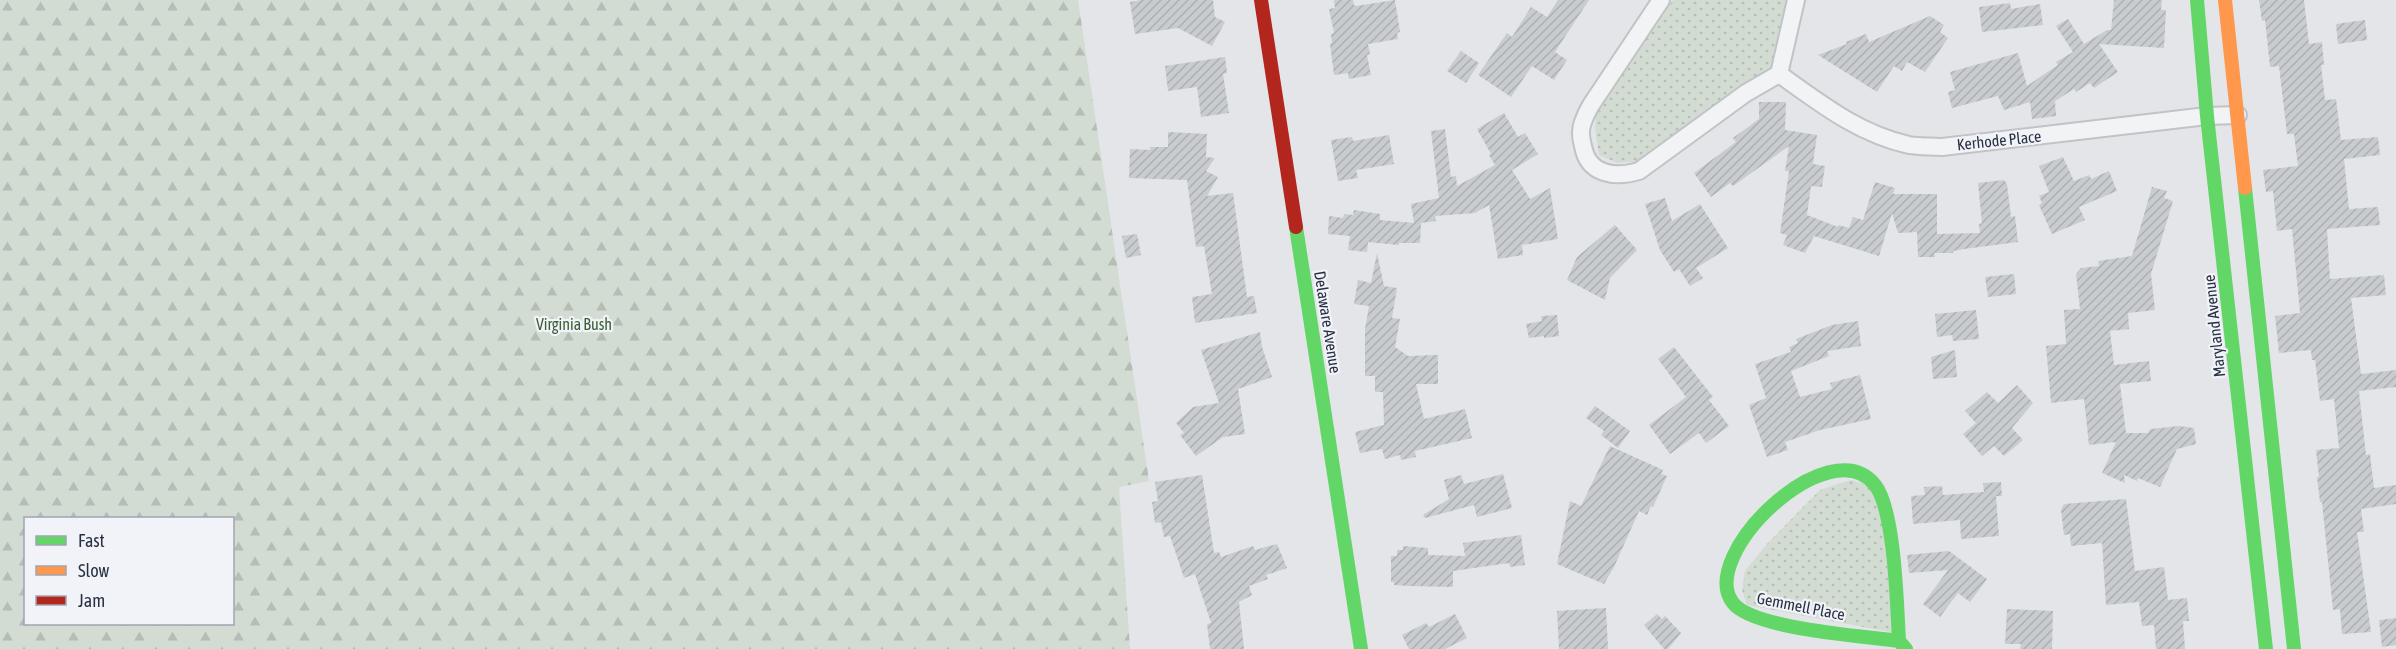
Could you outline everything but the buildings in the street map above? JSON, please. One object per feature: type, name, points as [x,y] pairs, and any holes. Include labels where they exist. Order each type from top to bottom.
[{"type":"street","name":"Delaware Avenue","points":[[1261,0],[1362,649]]},
{"type":"street","points":[[1661,0],[1591,105],[1582,124],[1585,159],[1595,168],[1616,175],[1639,171],[1746,93],[1779,74],[1796,0]]},
{"type":"street","name":"Maryland Avenue","points":[[2197,0],[2207,116],[2266,649]]},
{"type":"street","points":[[2225,0],[2294,649]]},
{"type":"street","name":"Kerhode Place","points":[[1779,74],[1844,120],[1872,134],[1911,146],[1942,147],[2207,116],[2238,115]]},
{"type":"street","name":"Gemmell Place","points":[[1846,467],[1859,470],[1876,485],[1885,509],[1903,645],[1761,619],[1744,611],[1732,603],[1725,581],[1735,550],[1754,524],[1783,497],[1814,475],[1830,469],[1846,467]]},
{"type":"green space","name":"Virginia Bush","points":[[0,0],[1078,0],[1149,481],[1119,487],[1130,649],[0,649]]},
{"type":"green space","points":[[1673,0],[1788,0],[1773,69],[1643,161],[1617,163],[1599,155],[1595,128],[1596,113]]},
{"type":"green space","points":[[1851,480],[1879,489],[1895,633],[1747,605],[1742,590],[1745,571],[1766,545],[1820,490]]},
{"type":"traffic: fast","points":[[2197,0],[2207,116],[2266,649]]},
{"type":"traffic: fast","points":[[2245,188],[2294,649]]},
{"type":"traffic: fast","points":[[1296,227],[1361,649]]},
{"type":"traffic: fast","points":[[1899,641],[1810,630],[1762,619],[1744,612],[1733,603],[1727,582],[1733,557],[1750,530],[1773,505],[1801,484],[1829,472],[1854,471],[1875,485],[1882,497],[1894,560],[1899,641],[1906,649]]},
{"type":"traffic: slow","points":[[2225,0],[2245,188]]},
{"type":"traffic: jam","points":[[1261,0],[1296,227]]}]
